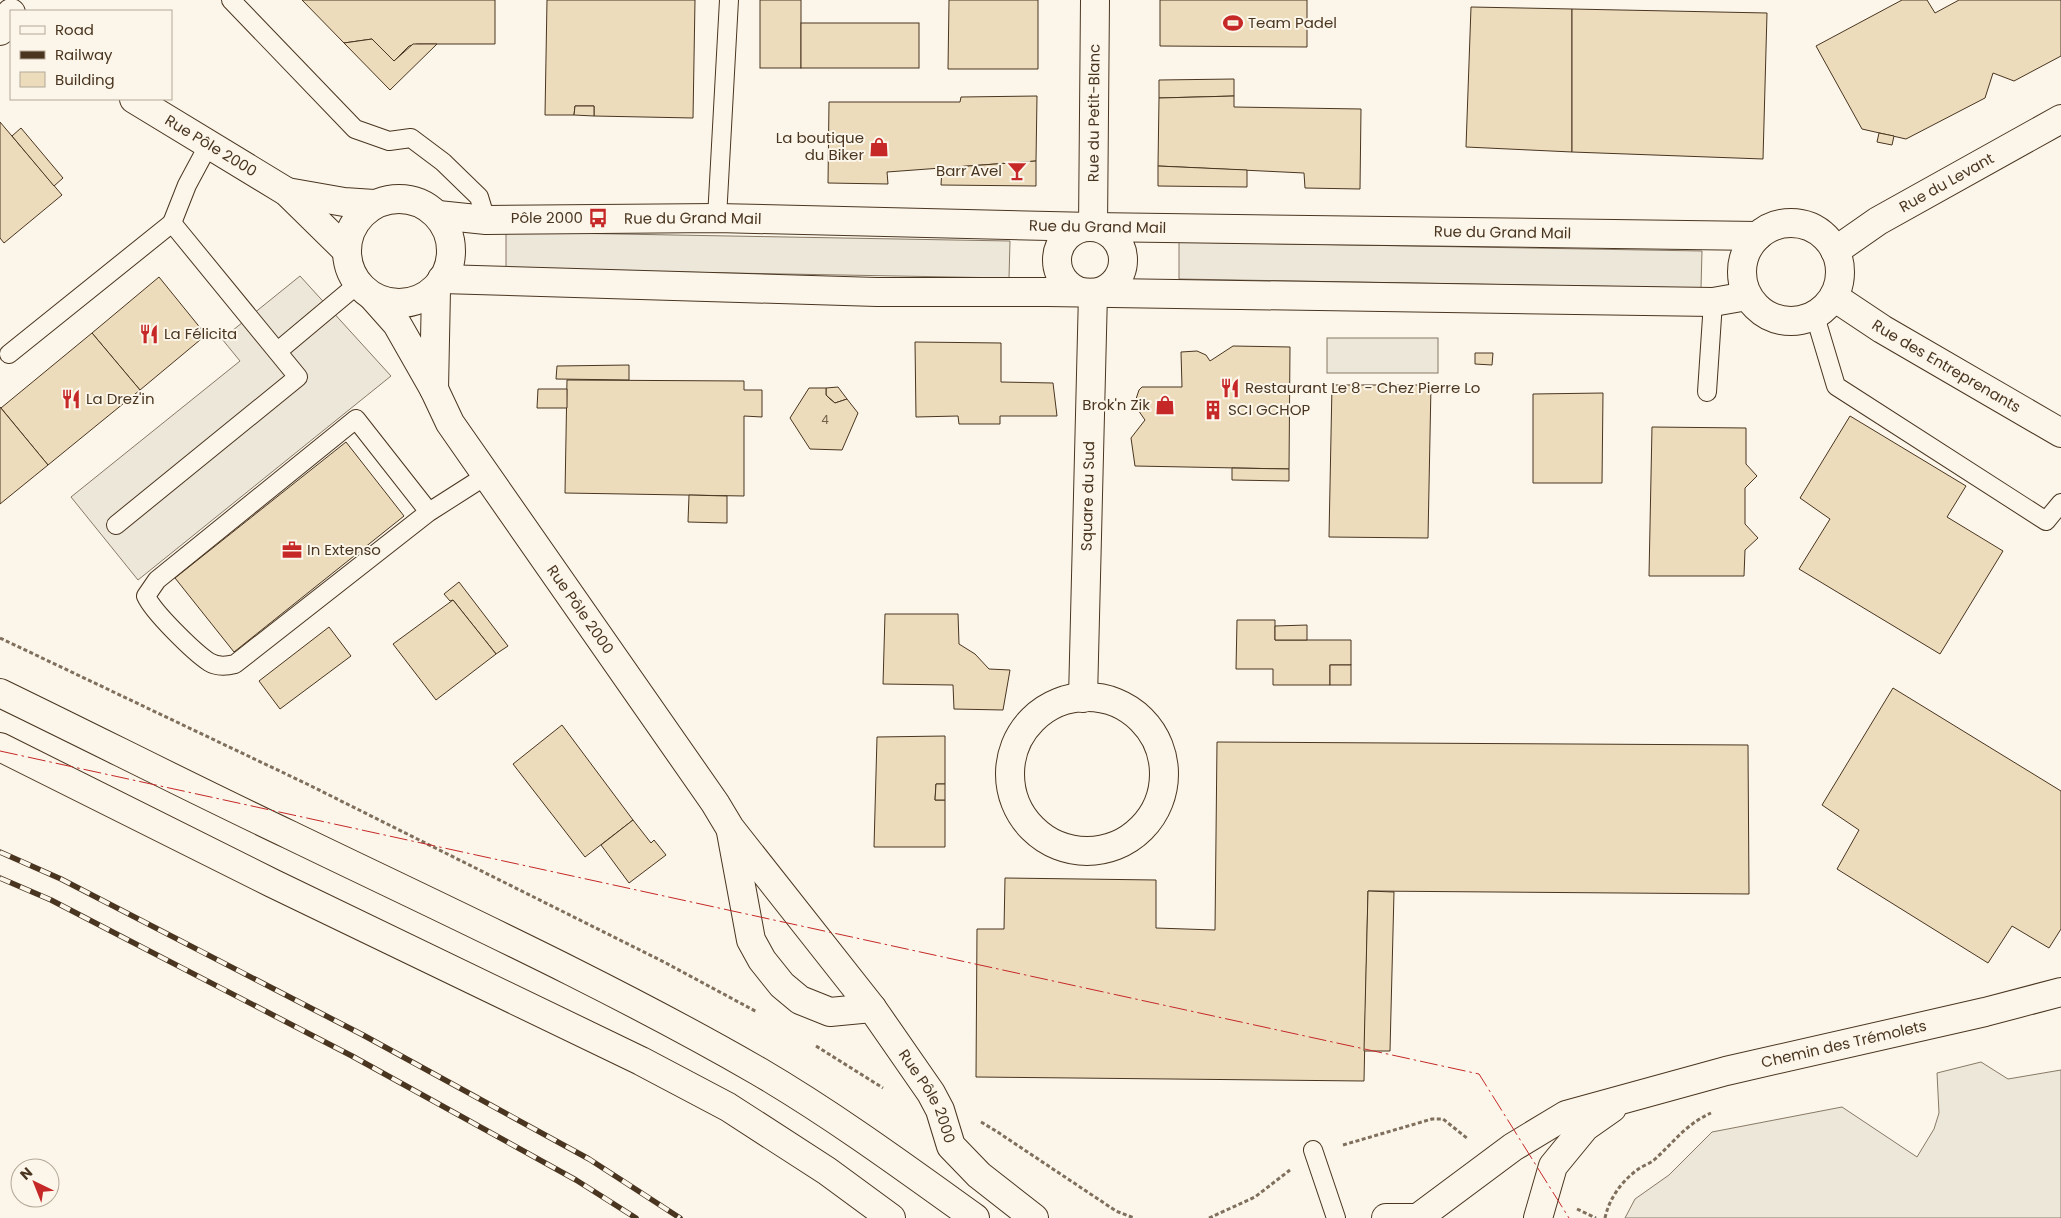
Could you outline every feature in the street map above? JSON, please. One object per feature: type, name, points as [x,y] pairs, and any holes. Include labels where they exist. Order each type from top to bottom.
[{"type":"street","name":"Rue du Petit-Blanc","points":[[1093,227],[1095,0]]},
{"type":"street","name":"Rue Pôle 2000","points":[[136,100],[287,192],[346,250]]},
{"type":"street","name":"Rue du Levant","points":[[1836,251],[1878,221],[2061,119]]},
{"type":"street","name":"Rue Pôle 2000","points":[[287,192],[344,202],[374,204]]},
{"type":"street","points":[[391,198],[408,198],[424,204],[438,215],[447,230],[451,246],[450,264],[439,284],[424,297],[411,302],[391,302],[366,291],[349,269],[346,250],[349,232],[359,215],[374,204],[391,198]]},
{"type":"street","name":"Rue du Grand Mail","points":[[438,215],[486,220],[717,218],[1093,227],[1758,236]]},
{"type":"street","points":[[1791,223],[1809,226],[1824,236],[1836,251],[1839,266],[1839,282],[1824,306],[1796,321],[1776,320],[1760,311],[1747,296],[1742,280],[1742,264],[1747,248],[1758,236],[1773,226],[1791,223]]},
{"type":"street","points":[[1093,227],[1113,235],[1120,244],[1123,260],[1119,276],[1112,284],[1092,293],[1072,288],[1059,271],[1057,260],[1064,240],[1072,232],[1082,228],[1093,227]]},
{"type":"street","points":[[439,284],[877,292],[1092,293],[1713,302],[1747,296]]},
{"type":"street","name":"Rue Pôle 2000","points":[[434,388],[439,284]]},
{"type":"street","name":"Rue Pôle 2000","points":[[366,291],[397,324],[434,388],[450,422],[715,803],[730,828],[872,1008],[931,1093],[940,1110],[951,1146],[962,1160],[1034,1218]]},
{"type":"street","name":"Square du Sud","points":[[1083,698],[1092,293]]},
{"type":"street","name":"Rue des Entreprenants","points":[[1824,306],[1882,328],[2061,433]]},
{"type":"street","points":[[0,693],[474,922],[668,1023],[758,1072],[852,1130],[975,1218]]},
{"type":"street","points":[[1083,698],[1099,698],[1120,704],[1138,716],[1153,733],[1158,746],[1164,775],[1160,796],[1151,816],[1137,833],[1118,845],[1097,851],[1068,848],[1054,844],[1036,832],[1022,816],[1013,795],[1010,773],[1013,752],[1023,732],[1037,716],[1056,704],[1083,698]]},
{"type":"street","points":[[0,747],[272,883],[650,1065],[728,1107],[827,1171],[891,1218]]},
{"type":"street","name":"Rue Pôle 2000","points":[[730,828],[751,940],[762,960],[782,985],[800,1000],[830,1012],[872,1008]]},
{"type":"street","name":"Chemin des Trémolets","points":[[1421,1218],[1492,1162],[1566,1115],[1726,1071],[1985,1012],[2061,992]]},
{"type":"street","name":"Chemin des Trémolets","points":[[1541,1207],[1553,1166],[1572,1141],[1585,1127],[1628,1097]]},
{"type":"street","points":[[1386,1218],[1421,1218]]},
{"type":"lane","points":[[231,0],[354,129],[389,141],[411,138],[443,162],[479,197],[486,220]]},
{"type":"lane","points":[[717,218],[729,0]]},
{"type":"lane","points":[[9,354],[172,223],[187,185],[209,144]]},
{"type":"lane","points":[[116,525],[298,377],[172,223]]},
{"type":"lane","points":[[278,351],[366,291]]},
{"type":"lane","points":[[1707,392],[1713,302]]},
{"type":"lane","points":[[1824,306],[1836,386],[2046,521],[2061,503]]},
{"type":"lane","points":[[429,512],[356,419],[157,580],[146,596],[152,609],[209,662],[225,666],[236,664],[429,512],[487,475]]},
{"type":"lane","points":[[1314,1153],[1336,1218]]},
{"type":"path","points":[[0,638],[316,789],[655,958],[758,1013]]},
{"type":"path","points":[[809,1042],[891,1092]]},
{"type":"path","points":[[1605,1218],[1608,1206],[1622,1185],[1637,1170],[1652,1162],[1678,1135],[1698,1119],[1719,1110],[1726,1071]]},
{"type":"path","points":[[940,1110],[974,1119],[996,1131],[1116,1211],[1134,1218]]},
{"type":"path","points":[[1209,1218],[1255,1197],[1280,1176],[1314,1153],[1432,1118],[1443,1119],[1455,1127],[1492,1162]]},
{"type":"path","points":[[1541,1207],[1596,1218]]},
{"type":"shaded area","points":[[506,232],[1010,241],[1009,278],[506,269]]},
{"type":"shaded area","points":[[1179,242],[1702,251],[1701,288],[1179,279]]},
{"type":"shaded area","points":[[300,276],[391,376],[138,580],[71,497],[240,361],[222,339]]},
{"type":"shaded area","points":[[1327,338],[1438,338],[1438,373],[1327,373]]},
{"type":"shaded area","points":[[1981,1062],[2008,1079],[2061,1070],[2061,1218],[1625,1218],[1635,1199],[1669,1175],[1712,1132],[1842,1107],[1917,1157],[1934,1129],[1939,1113],[1937,1073]]},
{"type":"building","points":[[302,0],[495,0],[495,44],[417,44],[409,46],[394,61],[372,39],[344,43]]},
{"type":"building","points":[[547,0],[695,0],[693,118],[594,116],[594,106],[575,106],[574,115],[545,115]]},
{"type":"building","points":[[760,0],[801,0],[801,68],[760,68]]},
{"type":"building","points":[[949,0],[1038,0],[1038,69],[948,69]]},
{"type":"building","name":"Team Padel","points":[[1160,0],[1307,0],[1307,47],[1160,46]]},
{"type":"building","points":[[1902,0],[1927,0],[1935,13],[1959,0],[2061,0],[2061,56],[2014,81],[1993,73],[1985,98],[1906,139],[1862,129],[1816,46]]},
{"type":"building","points":[[1471,7],[1572,9],[1572,152],[1466,147]]},
{"type":"building","points":[[1572,9],[1767,13],[1763,159],[1572,152]]},
{"type":"building","points":[[801,23],[919,23],[919,68],[801,68]]},
{"type":"building","points":[[372,39],[394,61],[413,44],[437,44],[390,90],[344,43]]},
{"type":"building","points":[[1234,79],[1234,96],[1159,98],[1159,80]]},
{"type":"building","points":[[1037,96],[1036,161],[887,172],[888,184],[828,183],[829,102],[960,102],[961,97]]},
{"type":"building","points":[[1234,96],[1234,107],[1361,109],[1360,189],[1305,188],[1304,173],[1158,166],[1159,98]]},
{"type":"building","points":[[575,106],[594,106],[594,116],[574,115]]},
{"type":"building","points":[[0,122],[62,195],[4,243],[0,238]]},
{"type":"building","points":[[21,128],[63,178],[54,186],[12,136]]},
{"type":"building","points":[[1879,133],[1894,136],[1892,145],[1877,142]]},
{"type":"building","points":[[1036,161],[1036,186],[941,185],[942,168]]},
{"type":"building","points":[[1158,166],[1247,170],[1247,187],[1158,186]]},
{"type":"building","name":"La Félicita","points":[[159,277],[206,335],[140,390],[92,333]]},
{"type":"building","name":"La Drez'in","points":[[92,333],[140,390],[48,465],[1,408]]},
{"type":"building","points":[[915,342],[1001,343],[1001,382],[1053,383],[1057,416],[1000,416],[1000,424],[959,424],[958,416],[916,417]]},
{"type":"building","name":"SCI GCHOP","points":[[1233,346],[1290,347],[1289,469],[1135,466],[1131,438],[1145,420],[1136,407],[1135,402],[1139,390],[1142,387],[1182,387],[1181,352],[1197,351],[1206,355],[1210,361]]},
{"type":"building","points":[[1475,353],[1493,353],[1492,365],[1475,364]]},
{"type":"building","points":[[629,365],[629,380],[556,379],[557,366]]},
{"type":"building","points":[[567,380],[744,381],[744,390],[762,390],[762,417],[744,416],[744,496],[565,493]]},
{"type":"building","points":[[1332,385],[1431,385],[1428,538],[1329,537]]},
{"type":"building","points":[[838,387],[847,399],[835,403],[826,395],[826,388]]},
{"type":"building","points":[[809,388],[826,388],[826,395],[835,403],[847,399],[858,413],[842,450],[810,449],[790,418]]},
{"type":"building","points":[[538,389],[567,389],[567,408],[537,408]]},
{"type":"building","points":[[1603,393],[1602,483],[1533,483],[1533,394]]},
{"type":"building","points":[[0,407],[48,465],[0,504]]},
{"type":"building","points":[[1850,416],[1966,486],[1947,517],[2003,551],[1940,654],[1799,569],[1830,519],[1800,498]]},
{"type":"building","points":[[1652,427],[1746,428],[1746,464],[1757,476],[1745,488],[1745,524],[1758,538],[1745,550],[1744,576],[1649,576]]},
{"type":"building","points":[[346,442],[404,516],[234,652],[175,578]]},
{"type":"building","points":[[1232,468],[1289,469],[1289,481],[1232,480]]},
{"type":"building","points":[[689,495],[727,496],[727,523],[688,522]]},
{"type":"building","points":[[459,582],[508,646],[496,654],[453,600],[450,601],[444,594]]},
{"type":"building","points":[[453,600],[496,654],[436,700],[393,644]]},
{"type":"building","points":[[885,614],[958,614],[959,644],[975,654],[989,669],[1010,670],[1003,710],[954,709],[953,685],[883,684]]},
{"type":"building","points":[[1237,620],[1275,620],[1275,640],[1351,640],[1351,665],[1330,665],[1330,685],[1273,685],[1273,669],[1236,669]]},
{"type":"building","points":[[1307,625],[1307,640],[1275,640],[1275,626]]},
{"type":"building","points":[[329,627],[351,656],[280,709],[259,681]]},
{"type":"building","points":[[1330,665],[1351,665],[1351,685],[1330,685]]},
{"type":"building","points":[[1893,688],[2061,791],[2061,929],[2049,948],[2012,926],[1988,963],[1837,869],[1859,830],[1822,805]]},
{"type":"building","points":[[562,725],[633,820],[585,857],[513,764]]},
{"type":"building","points":[[945,736],[945,784],[936,784],[935,800],[945,800],[945,847],[874,847],[877,737]]},
{"type":"building","points":[[1217,742],[1748,745],[1749,894],[1368,891],[1364,1081],[976,1077],[977,929],[1004,929],[1005,878],[1156,880],[1156,928],[1215,930]]},
{"type":"building","points":[[936,784],[945,784],[945,800],[935,800]]},
{"type":"building","points":[[633,820],[651,843],[654,840],[666,855],[629,883],[601,845]]},
{"type":"building","points":[[1368,891],[1394,892],[1390,1051],[1364,1051]]},
{"type":"railway","points":[[0,852],[61,879],[363,1035],[589,1159],[680,1218]]},
{"type":"railway","points":[[0,878],[51,900],[352,1056],[576,1180],[636,1218]]},
{"type":"power","points":[[0,751],[1479,1074],[1569,1218]]},
{"type":"place","name":"Team Padel","points":[[1233,23]]},
{"type":"place","name":"La boutique du Biker","points":[[879,147]]},
{"type":"place","name":"Barr Avel","points":[[1017,171]]},
{"type":"place","name":"Pôle 2000","points":[[598,218]]},
{"type":"place","name":"La Félicita","points":[[149,334]]},
{"type":"place","name":"Restaurant Le 8 - Chez Pierre Lo","points":[[1230,388]]},
{"type":"place","name":"La Drez'in","points":[[71,399]]},
{"type":"place","name":"Brok'n Zik","points":[[1165,405]]},
{"type":"place","name":"SCI GCHOP","points":[[1213,410]]},
{"type":"place","name":"In Extenso","points":[[292,550]]}]
